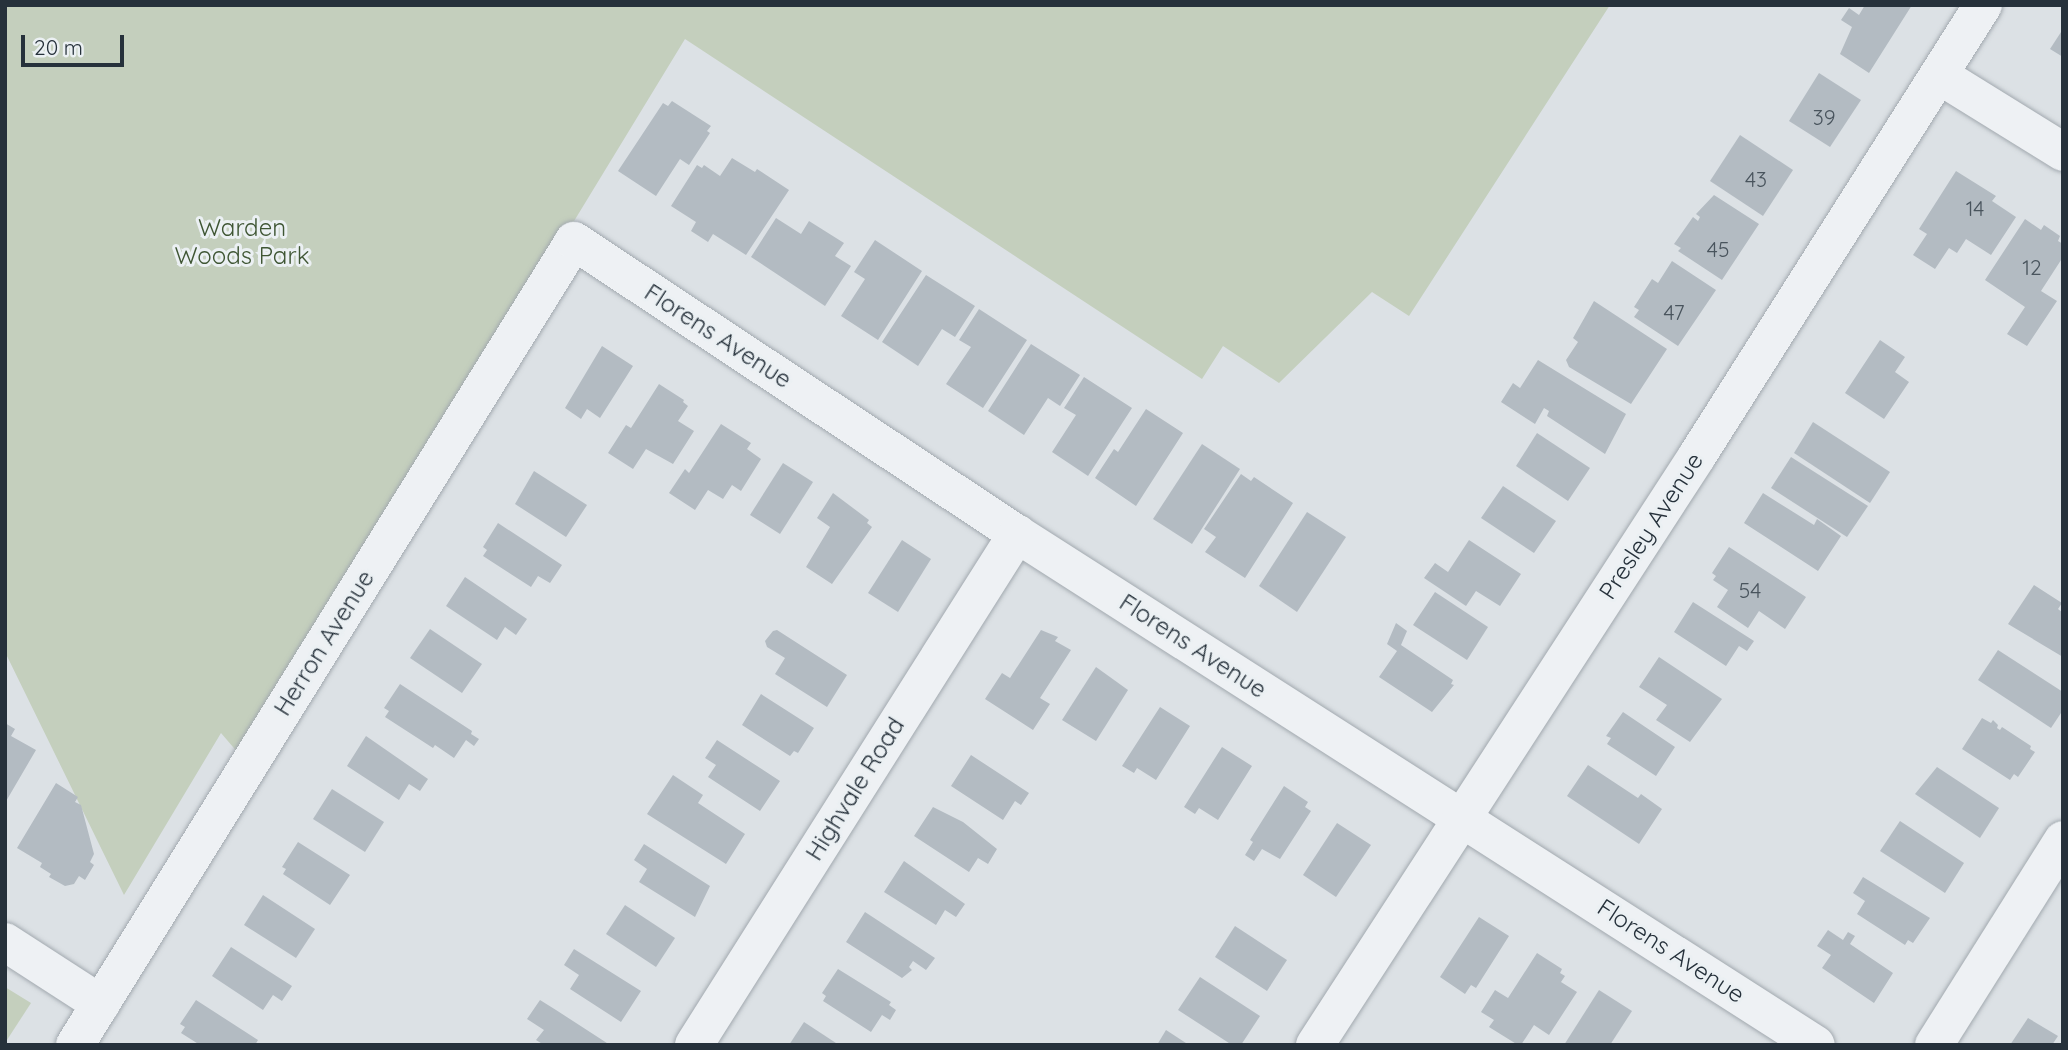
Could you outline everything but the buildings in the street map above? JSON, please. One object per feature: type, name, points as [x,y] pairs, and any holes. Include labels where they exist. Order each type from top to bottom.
[{"type":"street","name":"Presley Avenue","points":[[1315,1045],[1697,456],[1983,5]]},
{"type":"street","points":[[1939,75],[2063,152]]},
{"type":"street","name":"Florens Avenue","points":[[574,241],[1017,534],[1816,1045]]},
{"type":"street","name":"Herron Avenue","points":[[75,1045],[574,241]]},
{"type":"street","name":"Highvale Road","points":[[694,1045],[1017,534]]},
{"type":"street","points":[[1934,1045],[2063,839]]},
{"type":"street","points":[[5,942],[101,1004]]},
{"type":"green space","name":"Warden Woods Park","points":[[5,5],[1610,5],[1409,316],[1372,292],[1279,383],[1223,346],[1202,379],[685,39],[245,761],[221,733],[124,895],[5,652]]},
{"type":"green space","points":[[5,987],[31,1003],[5,1043]]}]
